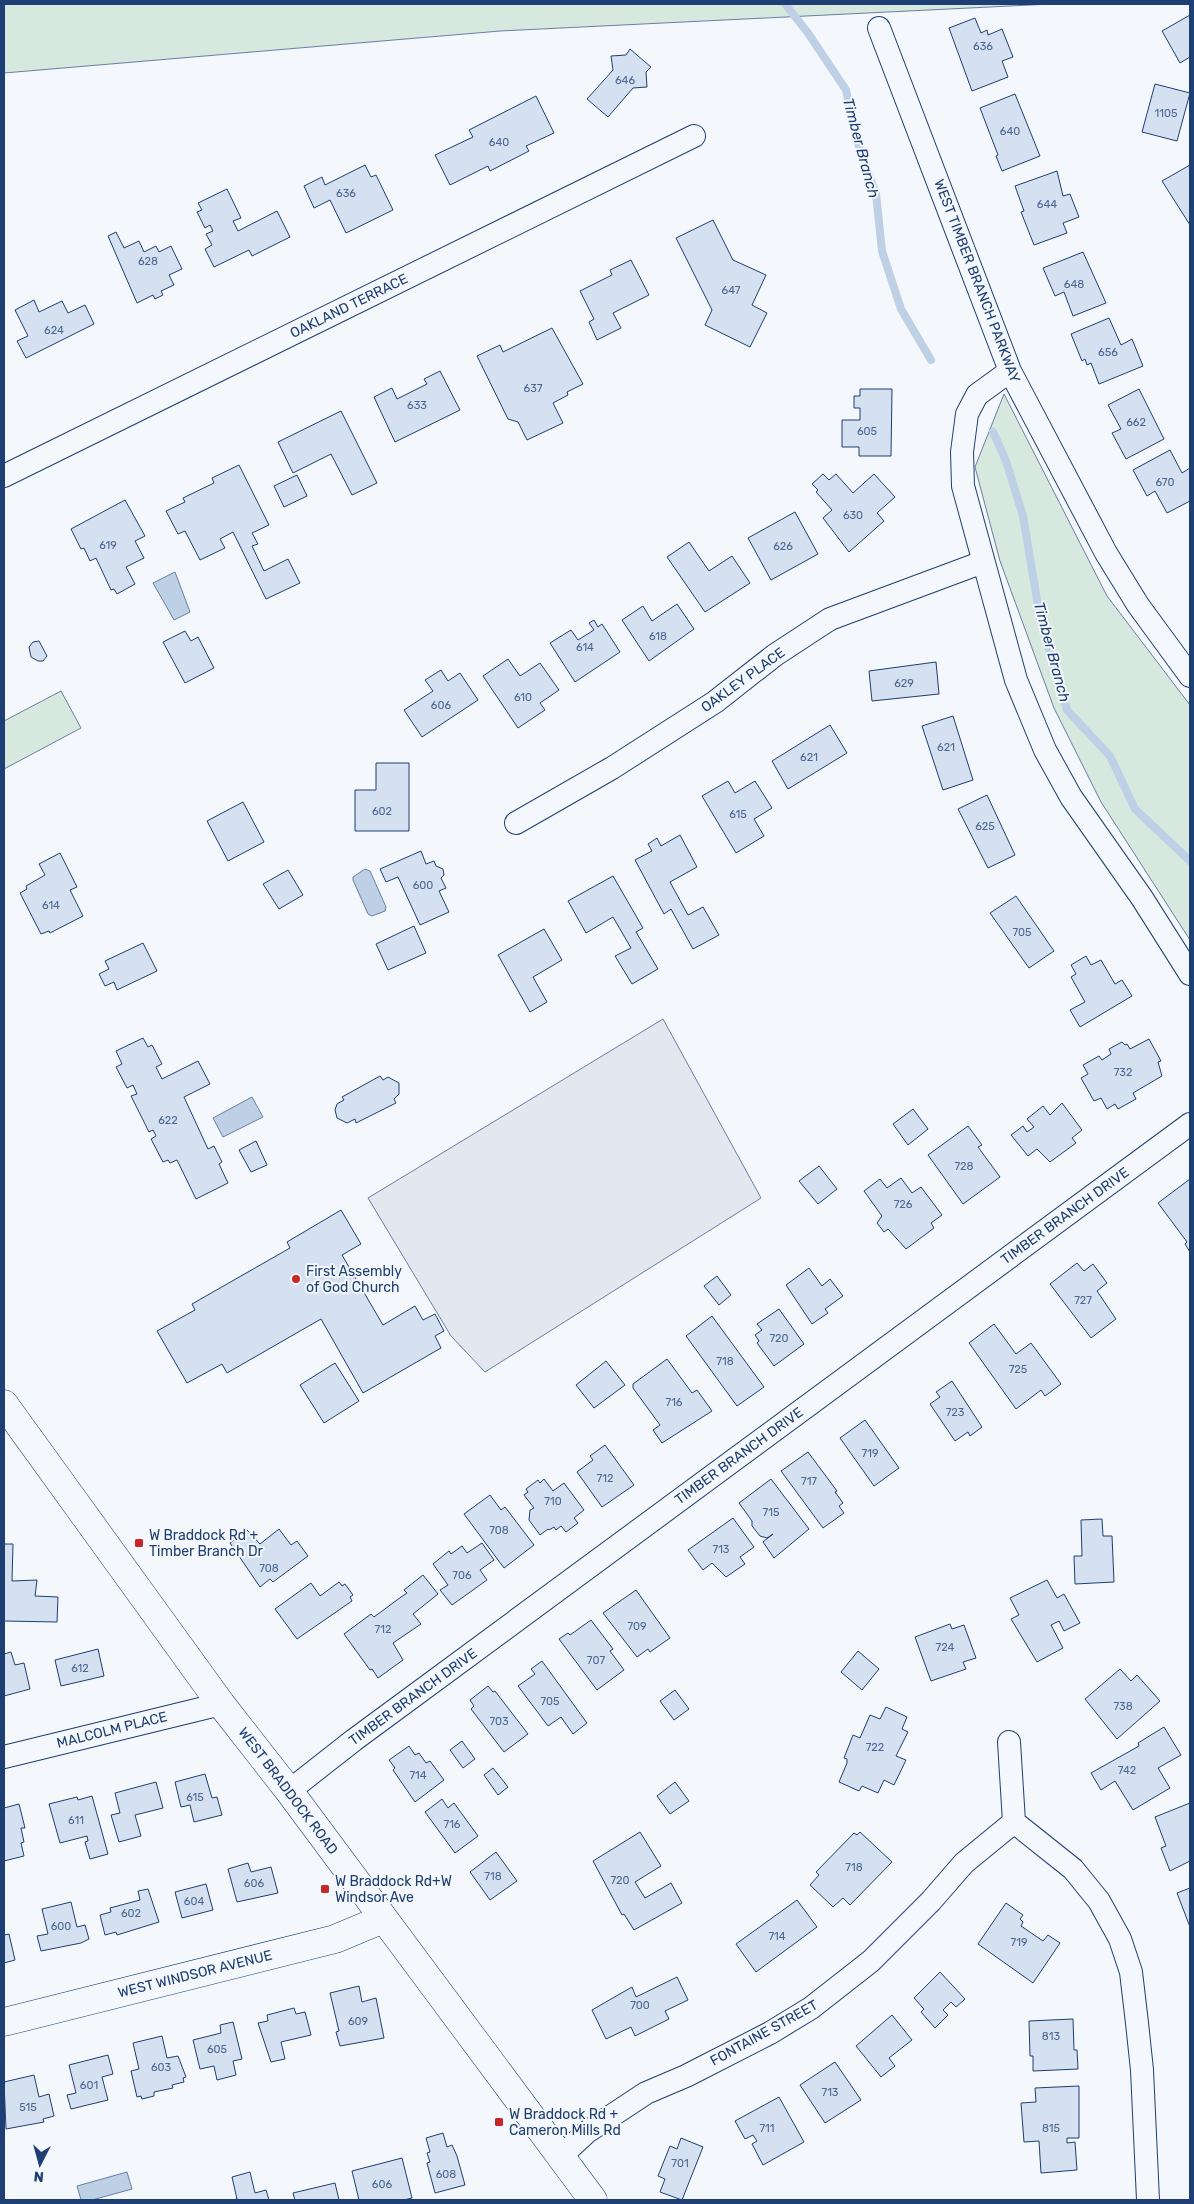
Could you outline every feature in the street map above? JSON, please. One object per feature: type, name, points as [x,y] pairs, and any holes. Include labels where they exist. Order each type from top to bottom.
[{"type":"main road","name":"WEST BRADDOCK ROAD","points":[[4,1404],[221,1704],[289,1791],[560,2157],[587,2198]]},
{"type":"main road","name":"WEST WINDSOR AVENUE","points":[[4,2022],[335,1938],[383,1919]]},
{"type":"street","name":"WEST TIMBER BRANCH PARKWAY","points":[[880,28],[1010,371],[1106,553],[1138,605],[1190,676]]},
{"type":"street","name":"OAKLAND TERRACE","points":[[4,476],[694,136]]},
{"type":"street","points":[[1010,371],[977,395],[968,414],[962,452],[964,486],[1016,680],[1045,750],[1071,797],[1147,905],[1190,974]]},
{"type":"street","name":"OAKLEY PLACE","points":[[516,823],[612,768],[715,702],[775,655],[830,619],[983,562]]},
{"type":"street","name":"TIMBER BRANCH DRIVE","points":[[289,1791],[354,1740],[1190,1124]]},
{"type":"street","name":"MALCOLM PLACE","points":[[4,1757],[221,1704]]},
{"type":"street","points":[[1010,1742],[1014,1822],[1073,1869],[1098,1901],[1120,1939],[1131,1972],[1142,2070],[1148,2200]]},
{"type":"street","name":"FONTAINE STREET","points":[[560,2157],[587,2132],[646,2093],[686,2076],[770,2033],[811,2008],[871,1961],[931,1901],[964,1863],[1014,1822]]},
{"type":"shaded area","points":[[4,4],[1051,4],[500,31],[4,73]]},
{"type":"shaded area","points":[[1004,394],[1107,596],[1190,705],[1190,940],[1101,802],[1054,708],[1000,561],[975,467]]},
{"type":"shaded area","points":[[61,691],[81,728],[4,769],[4,721]]},
{"type":"shaded area","points":[[663,1019],[761,1198],[485,1372],[451,1336],[368,1198]]},
{"type":"water","points":[[175,572],[190,612],[174,620],[153,583]]},
{"type":"water","points":[[365,869],[370,871],[386,907],[385,911],[372,916],[368,914],[353,880],[353,877]]},
{"type":"water","points":[[252,1097],[263,1117],[223,1137],[213,1118]]},
{"type":"water","points":[[127,2172],[132,2189],[92,2200],[81,2200],[77,2186]]},
{"type":"building","points":[[1190,15],[1190,57],[1180,63],[1162,31]]},
{"type":"building","points":[[975,18],[981,33],[987,30],[988,35],[1002,29],[1013,57],[1002,61],[1008,77],[972,91],[949,28]]},
{"type":"building","points":[[630,49],[651,67],[646,72],[647,87],[633,88],[608,117],[587,99],[613,70],[611,56],[626,55]]},
{"type":"building","points":[[1155,84],[1190,93],[1177,141],[1142,132]]},
{"type":"building","points":[[1015,94],[1040,156],[1002,171],[980,108]]},
{"type":"building","points":[[536,96],[554,133],[526,146],[529,151],[490,171],[488,166],[450,185],[435,155],[473,137],[469,130]]},
{"type":"building","points":[[365,165],[371,177],[376,175],[393,210],[346,233],[330,200],[314,208],[304,186],[322,177],[325,185]]},
{"type":"building","points":[[1190,165],[1190,225],[1162,181]]},
{"type":"building","points":[[1057,171],[1063,196],[1070,194],[1079,217],[1063,223],[1067,233],[1034,245],[1021,212],[1024,211],[1015,186]]},
{"type":"building","points":[[227,189],[241,218],[233,221],[238,231],[277,211],[290,237],[252,256],[249,250],[214,267],[205,249],[212,245],[206,234],[213,231],[210,225],[205,228],[197,212],[202,210],[198,203]]},
{"type":"building","points":[[713,220],[733,260],[766,275],[752,305],[767,313],[750,347],[705,325],[712,310],[676,238]]},
{"type":"building","points":[[116,232],[124,248],[139,241],[144,252],[156,246],[159,252],[171,246],[182,269],[169,275],[174,285],[161,291],[163,295],[155,299],[153,295],[137,303],[108,236]]},
{"type":"building","points":[[1083,252],[1106,303],[1073,316],[1064,292],[1055,296],[1043,268]]},
{"type":"building","points":[[631,260],[649,295],[613,313],[621,328],[597,340],[589,322],[594,319],[580,291],[612,275],[610,270]]},
{"type":"building","points":[[34,300],[39,312],[62,301],[68,313],[85,305],[94,324],[26,358],[17,341],[28,336],[15,310]]},
{"type":"building","points":[[1109,318],[1121,345],[1132,339],[1143,366],[1099,384],[1091,363],[1087,365],[1085,359],[1082,361],[1071,334]]},
{"type":"building","points":[[552,328],[583,384],[567,392],[568,395],[553,403],[563,423],[527,440],[518,422],[508,419],[477,356],[500,345],[503,352]]},
{"type":"building","points":[[440,371],[460,410],[395,442],[374,397],[392,388],[397,399],[427,384],[424,379]]},
{"type":"building","points":[[860,389],[892,389],[891,456],[859,456],[859,447],[842,447],[842,420],[860,420],[860,408],[854,408],[854,396],[860,396]]},
{"type":"building","points":[[1139,389],[1164,439],[1126,459],[1112,433],[1121,429],[1108,405]]},
{"type":"building","points":[[341,411],[377,483],[352,495],[331,454],[293,473],[278,442]]},
{"type":"building","points":[[1170,450],[1182,473],[1190,468],[1190,501],[1167,513],[1155,491],[1147,496],[1133,470]]},
{"type":"building","points":[[239,465],[269,525],[252,533],[258,544],[252,546],[264,571],[288,559],[300,583],[266,599],[233,532],[220,539],[225,548],[200,560],[185,531],[178,534],[166,511],[185,502],[183,498],[214,483],[212,478]]},
{"type":"building","points":[[823,474],[829,480],[836,474],[853,493],[874,474],[895,497],[877,513],[884,521],[849,552],[823,518],[832,510],[816,492],[818,490],[812,484]]},
{"type":"building","points":[[297,475],[307,496],[284,507],[274,486]]},
{"type":"building","points":[[125,500],[145,536],[135,541],[144,558],[126,567],[135,584],[117,594],[114,589],[111,590],[96,558],[90,561],[84,548],[81,549],[71,529]]},
{"type":"building","points":[[795,512],[818,554],[771,580],[748,538]]},
{"type":"building","points":[[689,542],[709,571],[732,556],[750,583],[705,612],[667,557]]},
{"type":"building","points":[[677,604],[694,629],[649,661],[622,620],[643,606],[652,621]]},
{"type":"building","points":[[594,620],[598,627],[602,624],[620,652],[575,682],[550,643],[571,630],[578,640],[594,630],[589,623]]},
{"type":"building","points":[[185,631],[191,641],[198,637],[214,668],[185,683],[163,642]]},
{"type":"building","points":[[39,641],[47,656],[43,661],[38,661],[31,657],[29,647],[33,642]]},
{"type":"building","points":[[508,659],[520,676],[540,663],[559,690],[540,703],[545,710],[518,728],[483,676]]},
{"type":"building","points":[[936,662],[939,694],[872,701],[869,671]]},
{"type":"building","points":[[441,670],[448,681],[460,673],[478,700],[422,737],[404,710],[433,691],[425,680]]},
{"type":"building","points":[[953,716],[973,780],[943,790],[922,726]]},
{"type":"building","points":[[830,725],[847,753],[788,789],[772,761]]},
{"type":"building","points":[[376,763],[409,763],[409,831],[355,831],[355,790],[376,790]]},
{"type":"building","points":[[728,781],[735,793],[755,781],[772,808],[754,819],[764,836],[736,853],[702,796]]},
{"type":"building","points":[[987,795],[1015,855],[988,868],[958,809]]},
{"type":"building","points":[[243,802],[264,842],[228,861],[207,821]]},
{"type":"building","points":[[680,835],[697,867],[670,882],[688,915],[703,907],[719,935],[693,949],[671,909],[664,914],[635,860],[652,851],[648,844],[657,838],[661,846]]},
{"type":"building","points":[[421,851],[426,864],[434,861],[436,866],[443,869],[444,875],[441,878],[446,888],[439,891],[449,912],[420,925],[398,877],[386,882],[380,869]]},
{"type":"building","points":[[60,853],[77,887],[70,890],[83,916],[50,933],[49,931],[41,934],[20,893],[27,889],[26,886],[45,875],[39,864]]},
{"type":"building","points":[[288,870],[303,895],[279,909],[263,884]]},
{"type":"building","points":[[613,876],[643,928],[636,932],[658,969],[632,984],[615,956],[631,948],[613,917],[586,933],[568,901]]},
{"type":"building","points":[[1016,896],[1054,951],[1029,968],[990,913]]},
{"type":"building","points":[[414,926],[426,953],[388,970],[376,944]]},
{"type":"building","points":[[544,929],[562,960],[533,977],[547,1002],[530,1012],[498,955]]},
{"type":"building","points":[[143,943],[157,971],[117,990],[114,982],[105,986],[99,974],[109,969],[105,961]]},
{"type":"building","points":[[1086,956],[1091,965],[1101,960],[1115,984],[1122,980],[1132,996],[1080,1027],[1070,1010],[1085,1002],[1071,977],[1076,974],[1071,965]]},
{"type":"building","points":[[143,1038],[148,1047],[152,1045],[162,1064],[156,1067],[162,1079],[198,1061],[210,1084],[184,1097],[208,1149],[214,1146],[222,1162],[219,1164],[228,1183],[196,1199],[177,1160],[170,1163],[168,1160],[163,1162],[151,1139],[156,1136],[153,1130],[149,1132],[131,1096],[137,1094],[133,1085],[127,1088],[116,1067],[122,1064],[116,1051]]},
{"type":"building","points":[[1149,1039],[1161,1061],[1158,1062],[1162,1076],[1133,1093],[1136,1099],[1118,1109],[1115,1104],[1107,1109],[1101,1098],[1094,1101],[1081,1078],[1088,1074],[1083,1065],[1099,1056],[1102,1060],[1111,1054],[1109,1049],[1122,1042],[1125,1045],[1127,1044],[1130,1049]]},
{"type":"building","points":[[380,1076],[383,1080],[388,1077],[399,1083],[399,1094],[394,1099],[396,1103],[356,1123],[355,1119],[347,1123],[337,1118],[335,1110],[337,1104],[344,1100],[342,1097]]},
{"type":"building","points":[[1062,1103],[1082,1130],[1072,1138],[1076,1143],[1050,1162],[1037,1149],[1028,1156],[1011,1135],[1023,1126],[1027,1132],[1034,1127],[1027,1119],[1043,1106],[1050,1115]]},
{"type":"building","points":[[913,1109],[928,1129],[908,1145],[893,1124]]},
{"type":"building","points":[[968,1126],[982,1145],[978,1147],[1000,1177],[963,1204],[928,1155]]},
{"type":"building","points":[[256,1141],[267,1165],[251,1172],[239,1150]]},
{"type":"building","points":[[819,1166],[837,1189],[818,1204],[799,1181]]},
{"type":"building","points":[[901,1178],[912,1193],[921,1187],[942,1215],[931,1223],[934,1228],[906,1249],[888,1229],[884,1232],[877,1223],[882,1216],[864,1191],[880,1179],[887,1188]]},
{"type":"building","points":[[1190,1179],[1190,1252],[1185,1244],[1187,1242],[1158,1203]]},
{"type":"building","name":"First Assembly of God Church","points":[[341,1210],[361,1244],[342,1255],[383,1325],[415,1306],[423,1320],[435,1314],[444,1331],[435,1336],[441,1348],[363,1393],[321,1319],[227,1373],[222,1364],[187,1383],[157,1331],[195,1310],[192,1304],[290,1248],[287,1242]]},
{"type":"building","points":[[1077,1263],[1084,1271],[1093,1264],[1107,1283],[1097,1291],[1116,1319],[1091,1338],[1050,1284]]},
{"type":"building","points":[[809,1268],[822,1286],[830,1279],[843,1296],[825,1309],[828,1313],[812,1324],[786,1285]]},
{"type":"building","points":[[717,1276],[731,1295],[719,1305],[704,1286]]},
{"type":"building","points":[[779,1309],[804,1344],[774,1366],[757,1343],[759,1341],[755,1335],[762,1330],[757,1324]]},
{"type":"building","points":[[712,1316],[764,1387],[737,1406],[686,1336]]},
{"type":"building","points":[[994,1324],[1016,1354],[1031,1343],[1061,1384],[1045,1396],[1041,1390],[1016,1409],[969,1343]]},
{"type":"building","points":[[667,1359],[692,1393],[697,1390],[712,1411],[662,1443],[653,1430],[660,1425],[633,1388],[633,1384]]},
{"type":"building","points":[[606,1361],[625,1385],[594,1408],[576,1385]]},
{"type":"building","points":[[335,1363],[359,1401],[324,1423],[300,1385]]},
{"type":"building","points":[[952,1381],[982,1427],[970,1436],[968,1432],[955,1441],[930,1404],[940,1397],[936,1392]]},
{"type":"building","points":[[865,1420],[899,1468],[874,1486],[840,1438]]},
{"type":"building","points":[[605,1445],[634,1485],[602,1507],[577,1472],[593,1460],[590,1456]]},
{"type":"building","points":[[808,1452],[837,1491],[835,1492],[843,1503],[839,1506],[844,1513],[823,1528],[781,1471]]},
{"type":"building","points":[[544,1479],[553,1491],[564,1483],[584,1510],[574,1518],[578,1523],[566,1532],[561,1526],[556,1530],[554,1527],[548,1529],[540,1535],[529,1520],[530,1510],[534,1508],[524,1495],[528,1492],[526,1489],[538,1480],[540,1483]]},
{"type":"building","points":[[771,1479],[809,1529],[774,1558],[763,1542],[773,1534],[767,1538],[760,1536],[739,1503]]},
{"type":"building","points":[[490,1495],[501,1510],[505,1507],[534,1545],[504,1568],[464,1514]]},
{"type":"building","points":[[733,1518],[754,1547],[740,1557],[745,1564],[726,1577],[712,1563],[703,1570],[688,1550]]},
{"type":"building","points":[[1102,1519],[1103,1536],[1112,1536],[1114,1582],[1075,1584],[1074,1556],[1082,1556],[1081,1520]]},
{"type":"building","points":[[279,1529],[291,1545],[297,1541],[308,1556],[273,1582],[270,1579],[260,1587],[230,1543],[247,1530],[260,1544]]},
{"type":"building","points":[[482,1543],[494,1560],[480,1570],[487,1580],[452,1605],[440,1590],[448,1585],[433,1564],[449,1551],[451,1554],[462,1546],[467,1553]]},
{"type":"building","points":[[4,1544],[13,1544],[12,1581],[37,1580],[35,1596],[58,1597],[57,1622],[4,1621]]},
{"type":"building","points":[[423,1575],[438,1594],[413,1614],[421,1624],[393,1643],[403,1660],[378,1678],[344,1634],[371,1614],[374,1617],[407,1593],[404,1590]]},
{"type":"building","points":[[1047,1580],[1057,1598],[1064,1594],[1080,1623],[1064,1631],[1059,1621],[1051,1625],[1063,1648],[1037,1662],[1011,1619],[1019,1615],[1010,1598]]},
{"type":"building","points":[[339,1582],[342,1586],[345,1584],[353,1595],[350,1597],[352,1601],[297,1639],[275,1609],[311,1583],[320,1596]]},
{"type":"building","points":[[636,1590],[670,1638],[650,1652],[648,1649],[637,1657],[603,1613]]},
{"type":"building","points":[[591,1620],[613,1649],[610,1651],[624,1670],[597,1690],[559,1639],[568,1633],[570,1635]]},
{"type":"building","points":[[950,1624],[952,1629],[964,1625],[976,1658],[963,1662],[966,1669],[931,1681],[915,1637]]},
{"type":"building","points":[[98,1649],[104,1676],[61,1686],[55,1660]]},
{"type":"building","points":[[858,1651],[879,1669],[862,1690],[841,1672]]},
{"type":"building","points":[[11,1652],[15,1665],[24,1663],[30,1689],[4,1696],[4,1654]]},
{"type":"building","points":[[542,1661],[587,1723],[573,1734],[561,1717],[548,1726],[518,1686],[535,1674],[531,1669]]},
{"type":"building","points":[[1120,1669],[1131,1681],[1137,1675],[1160,1701],[1117,1739],[1085,1699]]},
{"type":"building","points":[[488,1686],[493,1692],[495,1691],[528,1734],[504,1752],[471,1709],[474,1706],[470,1700]]},
{"type":"building","points":[[675,1690],[689,1709],[674,1720],[660,1701]]},
{"type":"building","points":[[886,1707],[907,1717],[902,1729],[908,1732],[896,1756],[906,1760],[894,1785],[884,1780],[878,1793],[862,1786],[859,1791],[839,1782],[847,1763],[847,1759],[844,1758],[853,1735],[860,1738],[870,1715],[880,1719]]},
{"type":"building","points":[[1164,1727],[1181,1755],[1158,1768],[1170,1788],[1133,1810],[1115,1781],[1101,1790],[1091,1773],[1139,1746],[1138,1743]]},
{"type":"building","points":[[462,1741],[475,1759],[463,1768],[450,1750]]},
{"type":"building","points":[[409,1746],[415,1755],[419,1753],[426,1763],[430,1761],[444,1780],[415,1802],[393,1770],[395,1768],[389,1760]]},
{"type":"building","points":[[493,1768],[508,1787],[498,1795],[484,1775]]},
{"type":"building","points":[[205,1774],[212,1798],[217,1797],[222,1815],[194,1822],[190,1805],[181,1807],[175,1782]]},
{"type":"building","points":[[156,1782],[163,1808],[135,1815],[141,1836],[119,1842],[111,1815],[120,1813],[115,1793]]},
{"type":"building","points":[[675,1782],[689,1801],[670,1814],[657,1796]]},
{"type":"building","points":[[92,1796],[108,1854],[90,1859],[85,1842],[88,1841],[87,1836],[60,1843],[49,1804],[77,1797],[78,1800]]},
{"type":"building","points":[[442,1799],[448,1808],[454,1803],[478,1836],[455,1853],[425,1812]]},
{"type":"building","points":[[1190,1803],[1190,1861],[1170,1871],[1161,1848],[1166,1846],[1155,1817]]},
{"type":"building","points":[[19,1804],[25,1828],[21,1828],[24,1842],[21,1843],[24,1856],[4,1861],[4,1808]]},
{"type":"building","points":[[640,1832],[661,1866],[635,1882],[645,1898],[671,1883],[682,1903],[634,1930],[624,1914],[622,1915],[593,1861]]},
{"type":"building","points":[[860,1832],[892,1862],[850,1905],[843,1898],[833,1907],[810,1885],[819,1875],[816,1872],[854,1833],[857,1835]]},
{"type":"building","points":[[496,1852],[517,1881],[490,1900],[470,1872]]},
{"type":"building","points":[[248,1863],[251,1872],[271,1867],[278,1893],[237,1902],[228,1869]]},
{"type":"building","points":[[206,1884],[213,1910],[182,1918],[175,1892]]},
{"type":"building","points":[[1190,1888],[1190,1927],[1177,1893]]},
{"type":"building","points":[[148,1889],[159,1922],[117,1935],[116,1932],[105,1935],[100,1915],[111,1912],[110,1908],[140,1900],[138,1891]]},
{"type":"building","points":[[797,1900],[817,1927],[756,1972],[736,1944]]},
{"type":"building","points":[[71,1902],[77,1927],[85,1925],[89,1939],[81,1943],[41,1951],[37,1936],[48,1934],[42,1909]]},
{"type":"building","points":[[1006,1903],[1023,1915],[1020,1919],[1023,1922],[1021,1926],[1043,1941],[1048,1935],[1060,1943],[1033,1983],[978,1944]]},
{"type":"building","points":[[9,1934],[15,1960],[4,1963],[4,1935]]},
{"type":"building","points":[[940,1972],[965,1999],[956,2007],[951,2002],[943,2010],[948,2015],[935,2028],[921,2012],[924,2009],[914,1998]]},
{"type":"building","points":[[677,1977],[688,2000],[665,2011],[669,2019],[635,2036],[631,2027],[606,2039],[592,2010],[632,1987],[636,1997]]},
{"type":"building","points":[[359,1986],[362,2002],[376,1998],[384,2038],[340,2046],[336,2032],[339,2031],[330,1993]]},
{"type":"building","points":[[294,2008],[296,2014],[305,2012],[311,2035],[281,2042],[285,2059],[271,2062],[258,2023],[268,2021],[267,2015]]},
{"type":"building","points":[[892,2015],[912,2040],[889,2058],[895,2066],[881,2077],[856,2046]]},
{"type":"building","points":[[1073,2019],[1074,2050],[1077,2050],[1078,2069],[1033,2071],[1033,2056],[1030,2056],[1029,2021]]},
{"type":"building","points":[[233,2022],[242,2059],[233,2061],[236,2075],[217,2080],[214,2066],[200,2069],[193,2040],[221,2033],[220,2025]]},
{"type":"building","points":[[162,2036],[167,2058],[178,2056],[186,2077],[183,2078],[184,2082],[172,2085],[173,2088],[154,2092],[154,2096],[142,2099],[141,2096],[137,2097],[131,2071],[139,2069],[133,2043]]},
{"type":"building","points":[[108,2055],[113,2074],[102,2077],[108,2100],[71,2109],[67,2095],[76,2093],[69,2065]]},
{"type":"building","points":[[835,2062],[861,2100],[825,2123],[800,2085]]},
{"type":"building","points":[[34,2075],[39,2097],[49,2094],[54,2116],[43,2119],[44,2122],[6,2129],[4,2082]]},
{"type":"building","points":[[1079,2086],[1079,2138],[1067,2138],[1067,2143],[1075,2142],[1077,2170],[1041,2173],[1039,2141],[1024,2142],[1021,2103],[1036,2102],[1035,2088]]},
{"type":"building","points":[[779,2097],[804,2142],[763,2165],[752,2144],[757,2141],[753,2135],[745,2139],[735,2121]]},
{"type":"building","points":[[443,2133],[447,2147],[452,2145],[457,2156],[465,2185],[435,2193],[427,2163],[430,2162],[427,2153],[430,2152],[426,2138]]},
{"type":"building","points":[[681,2138],[703,2147],[682,2200],[660,2192],[665,2179],[658,2176],[670,2146],[677,2149]]},
{"type":"building","points":[[402,2158],[412,2198],[404,2200],[359,2200],[352,2171]]},
{"type":"building","points":[[250,2172],[255,2193],[266,2190],[269,2200],[232,2200],[237,2199],[232,2177]]},
{"type":"building","points":[[335,2183],[339,2200],[295,2200],[293,2193]]},
{"type":"waterway","name":"Timber Branch","points":[[785,4],[808,33],[846,90],[857,141],[876,194],[882,251],[901,309],[931,360]]},
{"type":"waterway","name":"Timber Branch","points":[[993,432],[1006,461],[1023,516],[1040,618],[1067,710],[1110,756],[1135,809],[1190,861]]},
{"type":"place","name":"First Assembly of God Church","points":[[296,1279]]},
{"type":"place","name":"W Braddock Rd + Timber Branch Dr","points":[[139,1543]]},
{"type":"place","name":"W Braddock Rd+W Windsor Ave","points":[[325,1889]]},
{"type":"place","name":"W Braddock Rd + Cameron Mills Rd","points":[[499,2122]]}]
